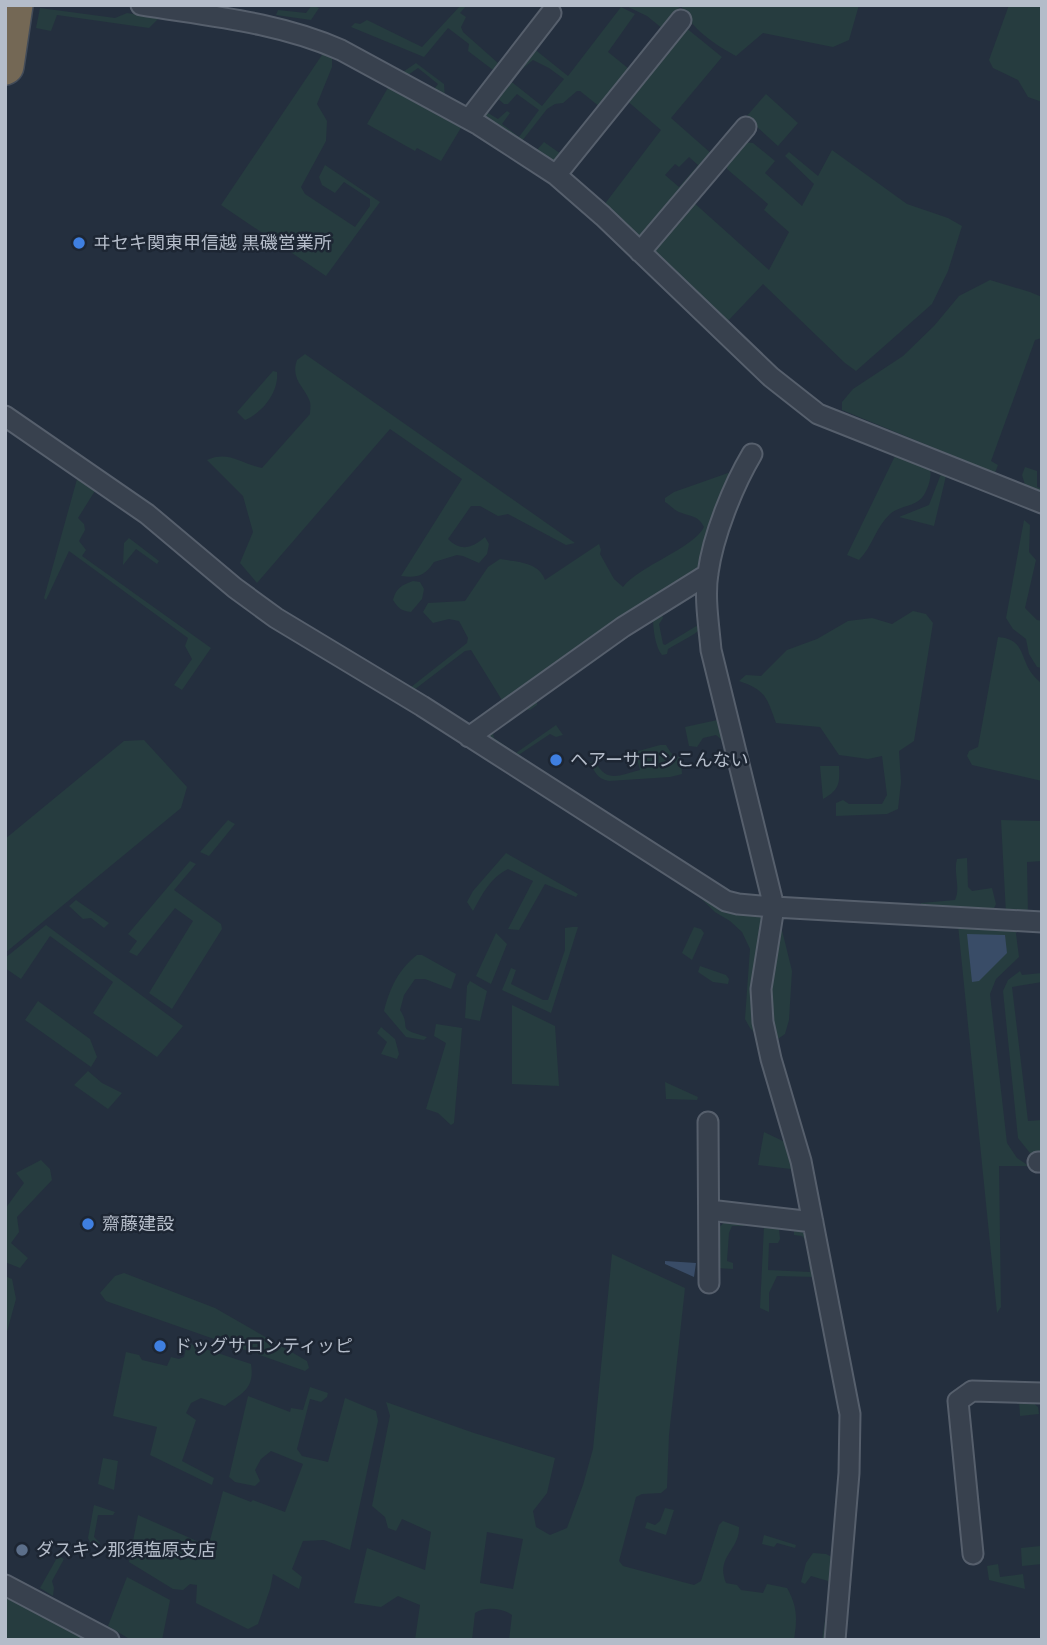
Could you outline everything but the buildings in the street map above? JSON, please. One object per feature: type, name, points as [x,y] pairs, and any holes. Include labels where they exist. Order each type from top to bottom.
[{"type":"highway","points":[[5,66],[14,5]]},
{"type":"street","points":[[141,5],[276,27],[319,40],[468,119],[556,175],[772,377],[818,414],[1042,503]]},
{"type":"street","points":[[468,119],[551,13]]},
{"type":"street","points":[[556,175],[681,20]]},
{"type":"street","points":[[640,251],[746,127]]},
{"type":"street","points":[[5,416],[147,514],[235,588],[276,618],[726,901],[774,907],[1042,922]]},
{"type":"street","points":[[752,454],[719,532],[708,574],[711,650],[774,907],[761,989],[763,1022],[801,1161],[850,1414],[848,1486],[835,1640]]},
{"type":"street","points":[[469,737],[623,626],[708,574]]},
{"type":"street","points":[[708,1122],[709,1283]]},
{"type":"street","points":[[709,1210],[813,1222]]},
{"type":"street","points":[[973,1554],[958,1401],[972,1391],[1042,1392]]},
{"type":"street","points":[[5,1585],[109,1640]]},
{"type":"green space","points":[[312,5],[319,8],[311,20],[276,15],[278,10],[306,13]]},
{"type":"green space","points":[[461,5],[467,5],[460,13],[466,17],[461,27],[463,32],[498,63],[493,70],[468,51],[469,44],[448,28],[424,57],[351,27],[367,20],[422,47]]},
{"type":"green space","points":[[624,5],[681,5],[663,29],[647,16]]},
{"type":"green space","points":[[681,5],[859,5],[849,40],[833,47],[763,33],[736,56],[696,28]]},
{"type":"green space","points":[[1009,5],[1042,5],[1042,102],[1028,97],[1018,80],[993,68],[989,60]]},
{"type":"green space","points":[[621,7],[635,14],[608,52],[629,69],[600,107],[577,91],[563,103],[547,109],[522,141],[484,119],[483,110],[498,119],[507,111],[510,113],[502,124],[519,137],[539,110],[517,94],[508,104],[495,96],[508,79],[542,106],[564,79],[533,60],[521,70],[517,67],[533,48],[568,76]]},
{"type":"green space","points":[[40,8],[115,18],[127,13],[159,18],[149,28],[57,15],[51,31],[36,28]]},
{"type":"green space","points":[[685,27],[722,57],[671,118],[713,155],[640,239],[604,205],[661,130],[625,99]],"holes":[[[689,157],[698,165],[679,187],[665,175],[675,164],[679,167]]]},
{"type":"green space","points":[[324,52],[332,56],[332,67],[317,104],[327,121],[326,141],[301,187],[305,194],[355,227],[370,206],[370,199],[344,182],[335,193],[322,185],[319,177],[325,165],[380,202],[326,276],[221,205]]},
{"type":"green space","points":[[416,63],[444,84],[445,98],[432,92],[438,84],[418,68],[405,77],[400,74]]},
{"type":"green space","points":[[389,86],[462,126],[441,161],[417,148],[415,151],[367,124]]},
{"type":"green space","points":[[766,94],[798,123],[778,146],[746,117]]},
{"type":"green space","points":[[544,142],[561,154],[554,164],[536,151]]},
{"type":"green space","points":[[743,142],[753,143],[775,161],[765,173],[802,206],[814,184],[785,156],[789,152],[818,176],[832,150],[907,204],[948,218],[962,226],[948,271],[932,304],[856,371],[763,284],[726,323],[650,251],[692,201],[769,270],[789,232],[764,210],[768,204],[727,169],[727,160]]},
{"type":"green space","points":[[990,280],[1042,297],[1042,338],[1035,340],[991,461],[998,465],[995,473],[842,410],[842,402],[853,389],[903,356],[934,326],[959,296]]},
{"type":"green space","points":[[305,354],[575,543],[566,545],[508,514],[498,516],[480,506],[471,506],[448,539],[457,546],[466,547],[485,537],[489,544],[487,554],[479,563],[457,555],[434,562],[420,575],[401,576],[462,479],[390,429],[257,583],[240,563],[253,532],[243,496],[207,460],[222,456],[262,468],[310,414],[310,402],[295,373],[297,360]]},
{"type":"green space","points":[[273,371],[277,372],[277,379],[272,394],[264,407],[245,420],[237,412]]},
{"type":"green space","points":[[895,456],[930,469],[928,486],[917,502],[890,514],[859,560],[847,555]]},
{"type":"green space","points":[[1025,467],[1037,471],[1037,487],[1042,489],[1042,494],[1026,488],[1022,475]]},
{"type":"green space","points":[[79,472],[98,486],[78,518],[84,524],[85,530],[79,541],[86,550],[82,556],[211,648],[182,690],[174,685],[192,659],[185,646],[188,638],[69,551],[46,600],[44,598]]},
{"type":"green space","points":[[728,473],[734,474],[706,569],[505,705],[471,650],[465,651],[410,693],[406,691],[467,643],[468,638],[459,621],[449,619],[433,623],[423,612],[428,603],[465,601],[488,567],[500,559],[533,566],[545,580],[599,544],[600,554],[614,579],[623,587],[641,572],[689,542],[704,527],[697,518],[674,509],[665,502],[665,498],[674,492]]},
{"type":"green space","points":[[941,474],[946,476],[934,526],[899,517],[929,505]]},
{"type":"green space","points":[[1024,520],[1030,525],[1029,552],[1036,560],[1025,608],[1037,620],[1042,621],[1042,668],[1037,667],[1029,654],[1026,639],[1013,629],[1006,618]]},
{"type":"green space","points":[[129,538],[159,561],[157,564],[136,549],[123,565],[124,543]]},
{"type":"green space","points":[[413,581],[420,582],[424,589],[422,599],[411,612],[400,609],[393,600],[400,588]]},
{"type":"green space","points":[[694,587],[705,587],[705,613],[702,627],[662,655],[656,642],[653,617],[656,612],[662,614],[663,618],[659,624],[665,645],[703,622],[703,597]]},
{"type":"green space","points":[[913,611],[926,614],[933,623],[914,741],[899,751],[901,782],[898,809],[887,814],[836,816],[836,803],[843,800],[849,804],[882,804],[887,795],[882,756],[868,759],[839,755],[820,727],[776,723],[764,696],[755,688],[739,681],[746,675],[761,676],[787,650],[817,639],[848,621],[872,618],[892,624]]},
{"type":"green space","points":[[998,637],[1012,641],[1020,648],[1030,671],[1042,684],[1042,781],[972,765],[967,756],[969,751],[978,747]]},
{"type":"green space","points":[[537,699],[537,705],[530,710],[522,709],[492,729],[494,738],[516,753],[556,725],[563,735],[556,737],[550,734],[517,756],[485,737],[484,732]]},
{"type":"green space","points":[[722,719],[726,738],[723,741],[716,735],[703,738],[697,747],[689,746],[685,727]]},
{"type":"green space","points":[[144,740],[187,787],[181,808],[5,953],[5,839],[124,741]]},
{"type":"green space","points":[[666,745],[671,753],[681,758],[682,774],[609,781],[599,777],[590,762],[595,761],[604,773],[609,775],[626,774],[640,770],[635,752]]},
{"type":"green space","points":[[820,766],[839,766],[837,786],[823,799]]},
{"type":"green space","points":[[1042,819],[1042,861],[1027,862],[1028,915],[1006,914],[1001,820]]},
{"type":"green space","points":[[228,820],[235,824],[209,856],[200,852]]},
{"type":"green space","points":[[506,853],[578,894],[576,897],[545,884],[519,930],[508,929],[533,881],[508,869],[492,881],[473,911],[467,902],[473,891]]},
{"type":"green space","points":[[967,858],[968,887],[972,891],[992,888],[996,904],[993,910],[921,910],[921,903],[955,900],[957,859]]},
{"type":"green space","points":[[190,861],[196,864],[174,890],[221,924],[222,929],[172,1009],[149,993],[193,921],[175,908],[137,956],[129,952],[137,941],[128,934]]},
{"type":"green space","points":[[691,889],[779,918],[792,971],[789,1020],[785,1034],[775,1041],[763,1042],[745,1019],[750,949],[742,932],[715,912]]},
{"type":"green space","points":[[76,900],[109,923],[104,928],[91,918],[83,919],[69,906]]},
{"type":"green space","points":[[46,925],[183,1026],[157,1057],[93,1013],[113,982],[50,936],[21,979],[5,968],[5,958]]},
{"type":"green space","points":[[958,925],[1015,926],[1019,957],[996,979],[990,994],[1007,1143],[1017,1158],[1029,1166],[999,1166],[1001,1307],[997,1313]]},
{"type":"green space","points":[[578,927],[551,1013],[502,990],[511,968],[516,970],[511,984],[548,1000],[565,950],[565,928]]},
{"type":"green space","points":[[694,927],[704,933],[692,960],[682,953]]},
{"type":"green space","points":[[496,933],[507,944],[491,984],[476,976]]},
{"type":"green space","points":[[417,955],[422,955],[456,974],[451,989],[425,979],[415,979],[404,995],[400,1010],[406,1027],[427,1037],[424,1040],[406,1037],[384,1011],[396,980]]},
{"type":"green space","points":[[700,966],[726,975],[728,984],[713,982],[698,972]]},
{"type":"green space","points":[[1020,971],[1022,975],[1042,973],[1042,982],[1012,987],[1028,1121],[1042,1120],[1042,1157],[1030,1153],[1018,1138],[1003,991],[1008,980]]},
{"type":"green space","points":[[470,981],[487,991],[480,1021],[465,1018],[467,986]]},
{"type":"green space","points":[[38,1001],[90,1039],[97,1057],[91,1067],[25,1020]]},
{"type":"green space","points":[[512,1005],[555,1026],[559,1086],[512,1084]]},
{"type":"green space","points":[[436,1024],[462,1028],[454,1123],[451,1125],[438,1113],[426,1109],[446,1043],[434,1036]]},
{"type":"green space","points":[[381,1027],[395,1039],[399,1054],[397,1059],[381,1054],[387,1042],[377,1033]]},
{"type":"green space","points":[[88,1071],[102,1083],[122,1093],[108,1109],[74,1085]]},
{"type":"green space","points":[[665,1082],[698,1097],[697,1100],[666,1099]]},
{"type":"green space","points":[[764,1132],[787,1143],[799,1170],[758,1165]]},
{"type":"green space","points":[[41,1160],[50,1169],[52,1180],[17,1217],[19,1232],[11,1243],[28,1258],[20,1268],[5,1262],[5,1209],[24,1183],[16,1173]]},
{"type":"green space","points":[[725,1222],[744,1222],[744,1226],[732,1226],[729,1233],[727,1261],[733,1263],[733,1269],[717,1268],[718,1228]]},
{"type":"green space","points":[[764,1226],[779,1229],[780,1239],[778,1243],[769,1243],[768,1270],[810,1272],[806,1241],[802,1236],[794,1235],[794,1228],[806,1235],[810,1241],[816,1277],[777,1276],[769,1293],[769,1312],[760,1308]]},
{"type":"green space","points":[[612,1254],[685,1288],[669,1435],[667,1488],[661,1493],[636,1497],[619,1561],[623,1566],[694,1585],[701,1581],[719,1525],[723,1521],[739,1527],[736,1542],[724,1567],[726,1583],[737,1585],[741,1590],[763,1593],[767,1584],[787,1588],[796,1614],[794,1640],[509,1640],[512,1615],[488,1609],[475,1613],[472,1640],[415,1640],[420,1605],[398,1596],[381,1607],[354,1603],[367,1548],[425,1570],[431,1532],[402,1519],[396,1531],[388,1528],[385,1517],[372,1506],[390,1416],[386,1402],[555,1458],[547,1493],[533,1511],[536,1527],[550,1535],[567,1528],[593,1449]],"holes":[[[487,1532],[523,1539],[513,1589],[480,1583]]]},
{"type":"green space","points":[[124,1273],[215,1308],[307,1361],[309,1368],[305,1371],[106,1301],[100,1293],[115,1276]]},
{"type":"green space","points":[[5,1276],[12,1279],[16,1299],[5,1339]]},
{"type":"green space","points":[[187,1343],[251,1364],[249,1385],[237,1397],[225,1406],[201,1398],[191,1403],[186,1413],[196,1420],[182,1461],[214,1478],[212,1485],[150,1455],[157,1427],[113,1416],[126,1352],[139,1355],[142,1360],[167,1366],[171,1357],[184,1357]]},
{"type":"green space","points":[[310,1387],[328,1393],[321,1402],[310,1399],[297,1449],[302,1456],[328,1462],[345,1398],[376,1411],[378,1421],[350,1550],[324,1540],[303,1541],[292,1569],[302,1577],[299,1589],[273,1574],[258,1624],[248,1629],[196,1603],[197,1585],[190,1584],[183,1590],[173,1589],[129,1562],[138,1515],[209,1544],[223,1491],[285,1512],[303,1464],[271,1451],[261,1459],[255,1470],[260,1481],[255,1486],[235,1482],[229,1477],[248,1396],[290,1412],[291,1408],[303,1410]]},
{"type":"green space","points":[[1019,1400],[1030,1400],[1038,1407],[1039,1414],[1020,1416]]},
{"type":"green space","points":[[103,1458],[118,1461],[114,1490],[98,1484]]},
{"type":"green space","points":[[94,1505],[115,1512],[113,1515],[98,1515],[94,1537],[100,1543],[99,1548],[88,1538]]},
{"type":"green space","points":[[665,1508],[674,1510],[666,1535],[645,1528],[647,1522],[655,1525],[660,1521]]},
{"type":"green space","points":[[764,1535],[796,1545],[795,1548],[777,1543],[774,1547],[762,1544]]},
{"type":"green space","points":[[1041,1546],[1042,1564],[1022,1566],[1021,1548]]},
{"type":"green space","points":[[813,1553],[826,1554],[836,1559],[829,1640],[822,1640],[830,1587],[828,1581],[811,1576],[805,1584],[801,1582],[806,1563]]},
{"type":"green space","points":[[58,1556],[64,1559],[52,1581],[53,1596],[40,1588]]},
{"type":"green space","points":[[998,1564],[1000,1577],[1023,1574],[1025,1589],[989,1580],[987,1566]]},
{"type":"green space","points":[[127,1577],[170,1600],[162,1640],[131,1640],[108,1626]]},
{"type":"green space","points":[[5,1591],[98,1640],[5,1640]]},
{"type":"water","points":[[967,934],[1005,935],[1007,953],[979,981],[972,982]]},
{"type":"water","points":[[665,1261],[696,1263],[694,1277],[665,1264]]},
{"type":"place","name":"ヰセキ関東甲信越 黒磯営業所","points":[[79,243]]},
{"type":"place","name":"ヘアーサロンこんない","points":[[556,760]]},
{"type":"place","name":"齋藤建設","points":[[88,1224]]},
{"type":"place","name":"ドッグサロンティッピ","points":[[160,1346]]},
{"type":"place","name":"ダスキン那須塩原支店","points":[[22,1550]]}]
